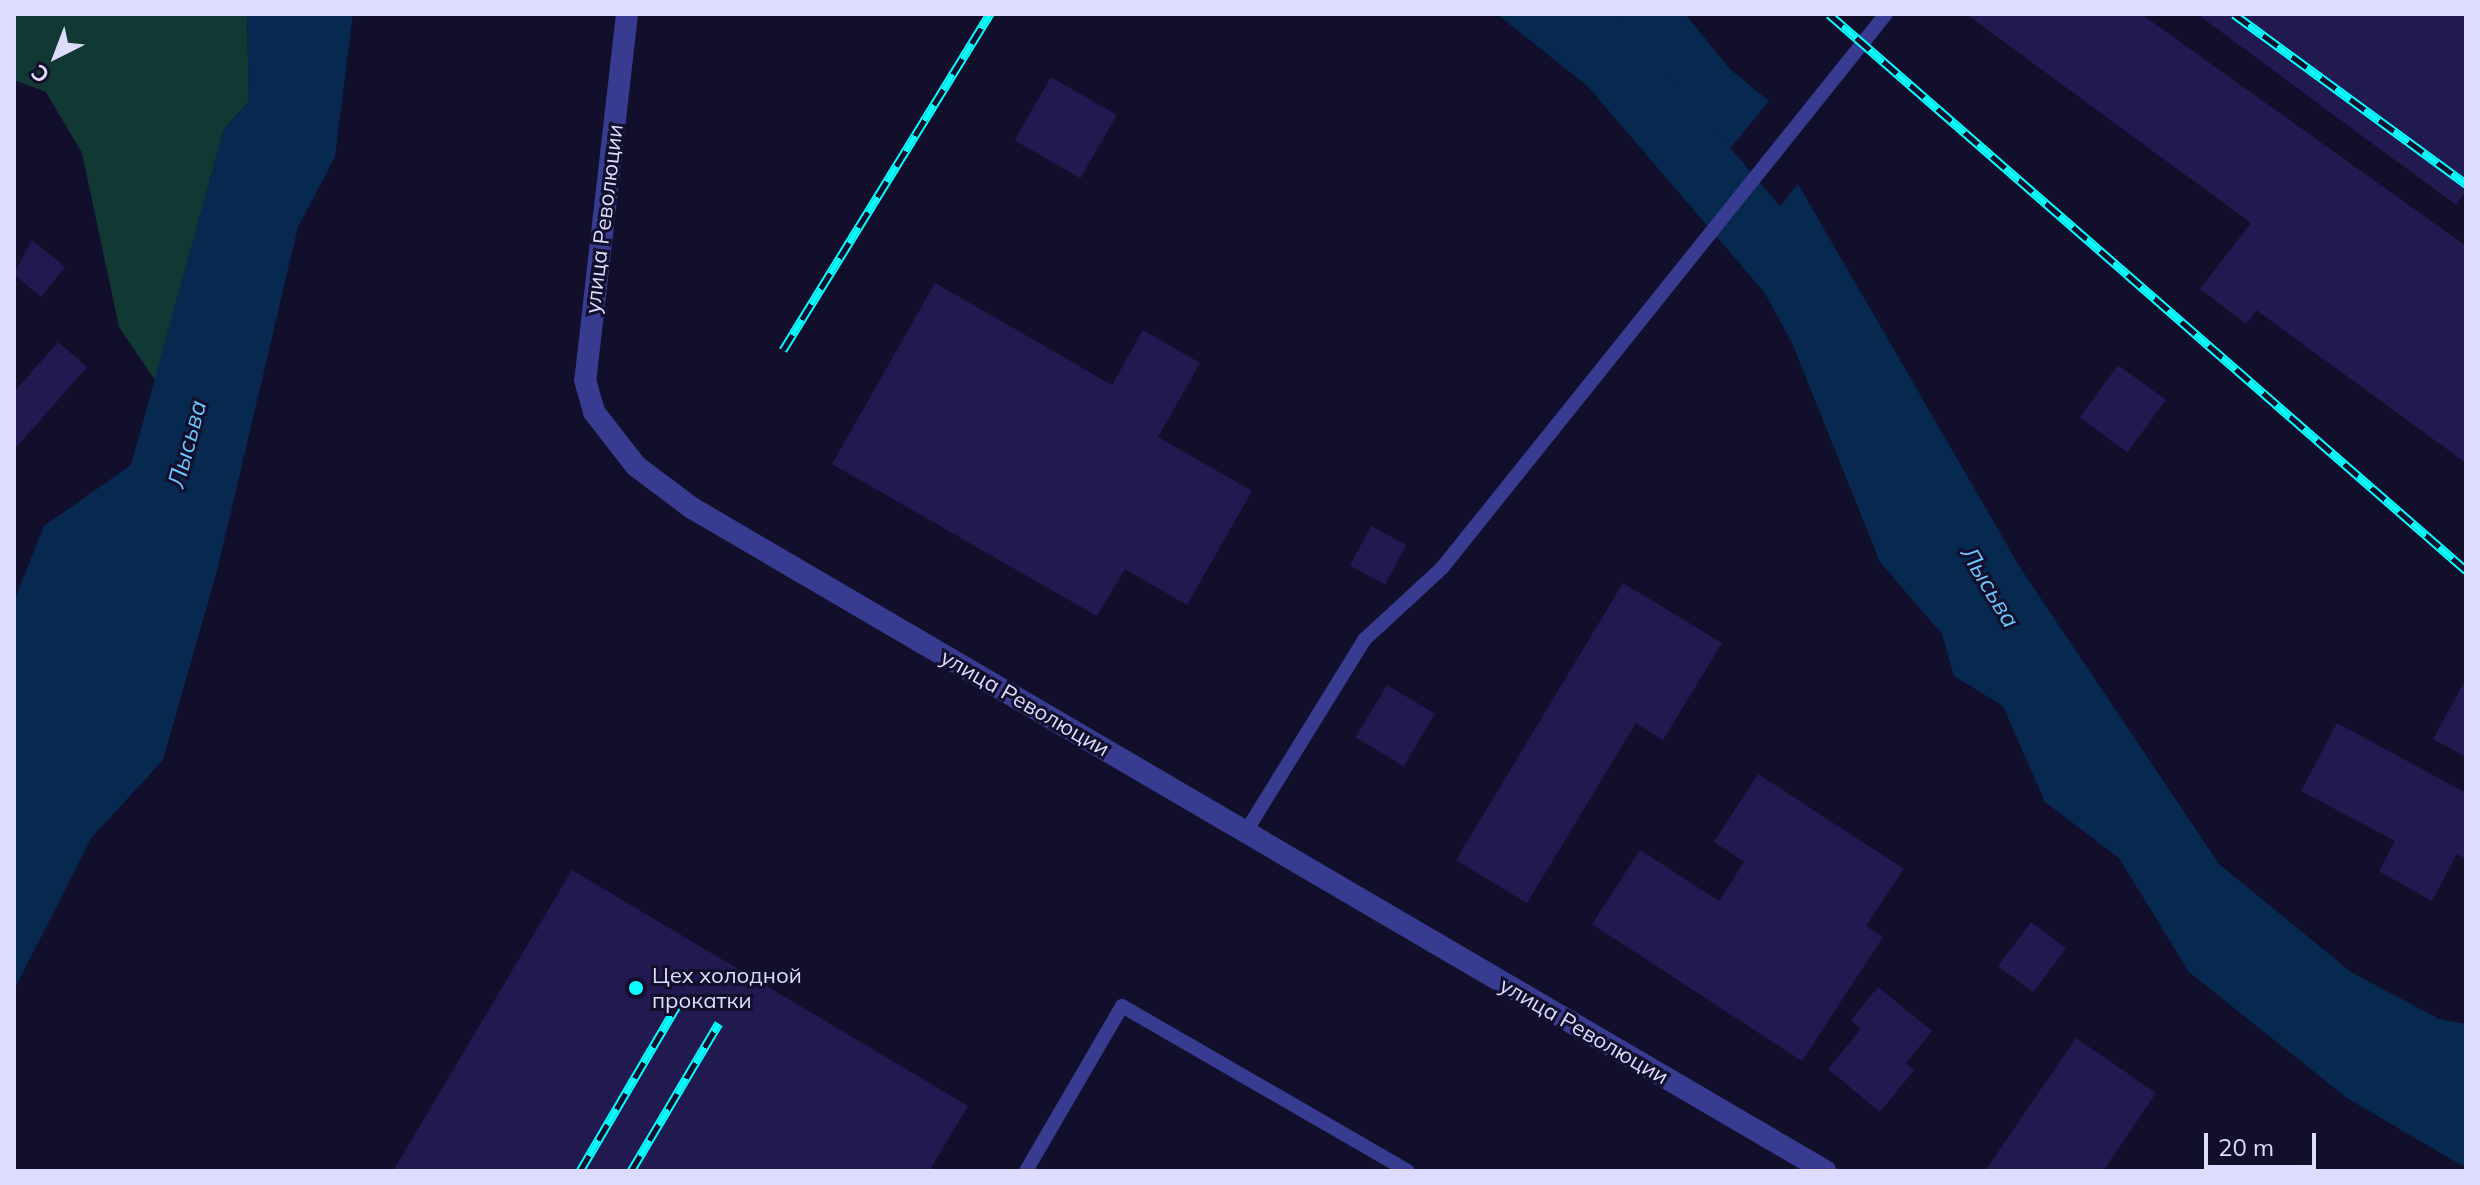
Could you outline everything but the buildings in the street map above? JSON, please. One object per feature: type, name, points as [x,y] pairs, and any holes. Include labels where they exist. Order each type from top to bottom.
[{"type":"street","name":"улица Революции","points":[[627,14],[585,380],[610,437],[692,508],[1825,1171]]},
{"type":"lane","points":[[1245,833],[1365,639],[1442,568],[1796,118],[1886,14]]},
{"type":"lane","points":[[1026,1171],[1122,1006],[1408,1171]]},
{"type":"green space","points":[[14,14],[247,14],[249,101],[224,129],[155,380],[119,327],[82,153],[46,92],[14,80]]},
{"type":"water","points":[[247,14],[353,14],[335,157],[298,227],[217,571],[163,760],[92,837],[14,990],[14,601],[44,526],[131,465],[224,129],[249,101]]},
{"type":"water","points":[[1497,14],[1685,14],[1730,69],[1769,101],[1686,202],[1626,117]]},
{"type":"water","points":[[1798,184],[2021,569],[2219,864],[2351,972],[2439,1019],[2466,1024],[2466,1168],[2347,1098],[2189,972],[2119,858],[2045,802],[2003,706],[1954,676],[1942,634],[1880,562],[1792,343],[1743,253]]},
{"type":"waterway","name":"Лысьва","points":[[1562,14],[1586,32],[1820,305]]},
{"type":"railway","points":[[783,350],[990,14]]},
{"type":"railway","points":[[1829,14],[2466,570]]},
{"type":"railway","points":[[2234,14],[2466,184]]},
{"type":"railway","points":[[580,1171],[681,999]]},
{"type":"railway","points":[[631,1171],[719,1023]]},
{"type":"place","name":"Цех холодной прокатки","points":[[636,988]]}]
